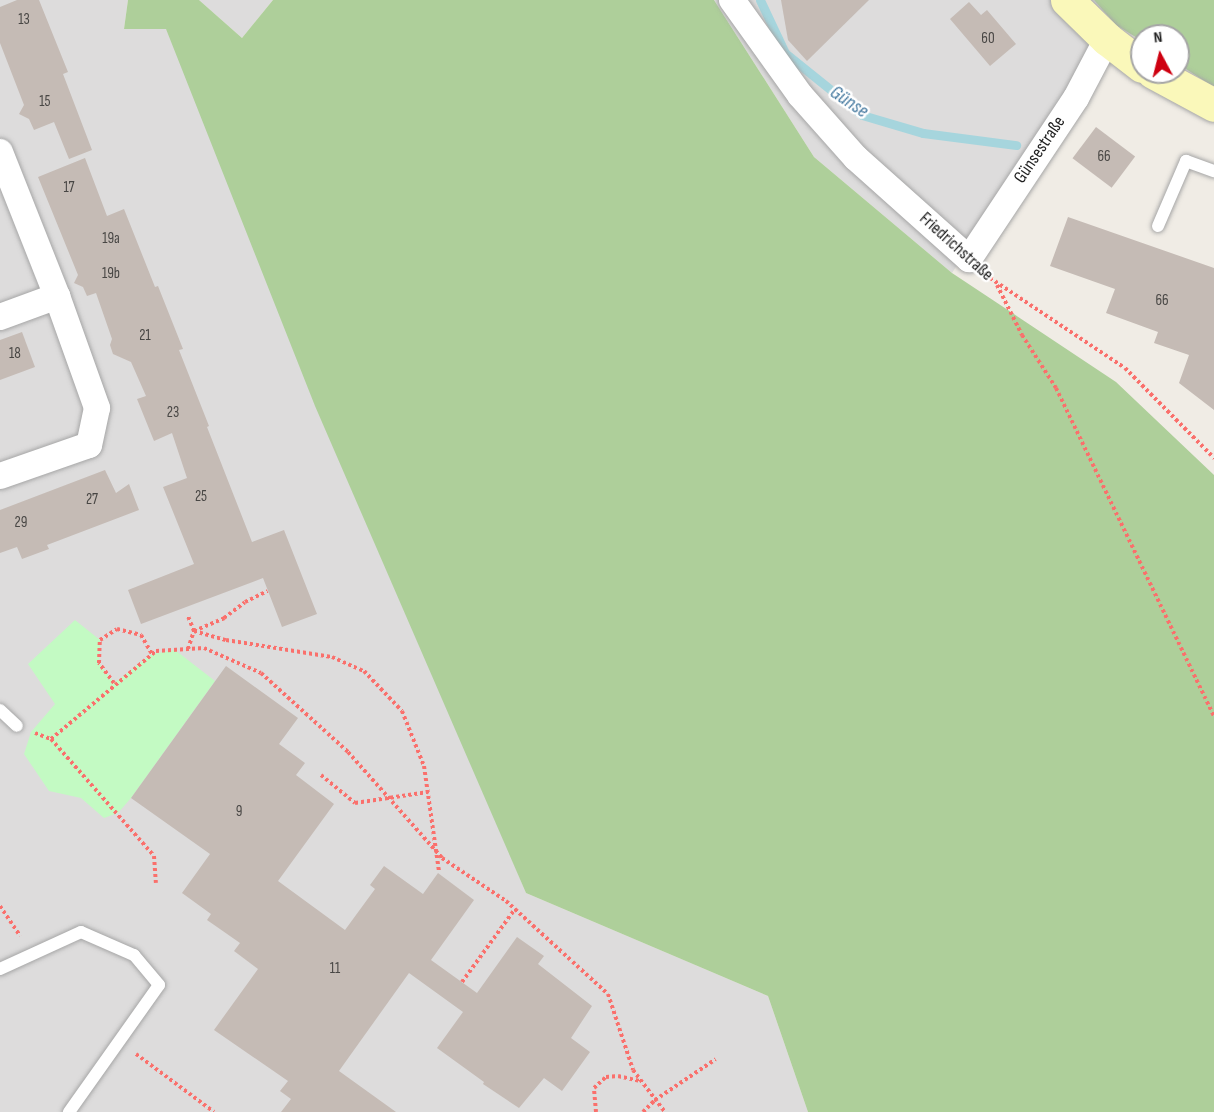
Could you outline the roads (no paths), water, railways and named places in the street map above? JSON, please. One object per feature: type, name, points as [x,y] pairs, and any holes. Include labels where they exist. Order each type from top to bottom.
[{"type":"street","name":"Friedrichstraße","points":[[732,0],[800,95],[856,158],[969,259]]},
{"type":"street","points":[[1067,0],[1107,39],[1130,57]]},
{"type":"street","name":"Günsestraße","points":[[969,259],[1076,98],[1107,39]]},
{"type":"street","points":[[1175,84],[1214,105]]},
{"type":"street","points":[[0,154],[57,296],[98,408],[89,445],[0,476]]},
{"type":"street","points":[[0,317],[57,296]]},
{"type":"lane","points":[[1158,226],[1186,160],[1214,171]]},
{"type":"lane","points":[[0,710],[17,726]]},
{"type":"lane","points":[[0,969],[81,932],[135,955],[159,985],[69,1112]]},
{"type":"waterway","name":"Günse","points":[[760,0],[785,53],[862,115],[923,133],[1016,145]]}]
